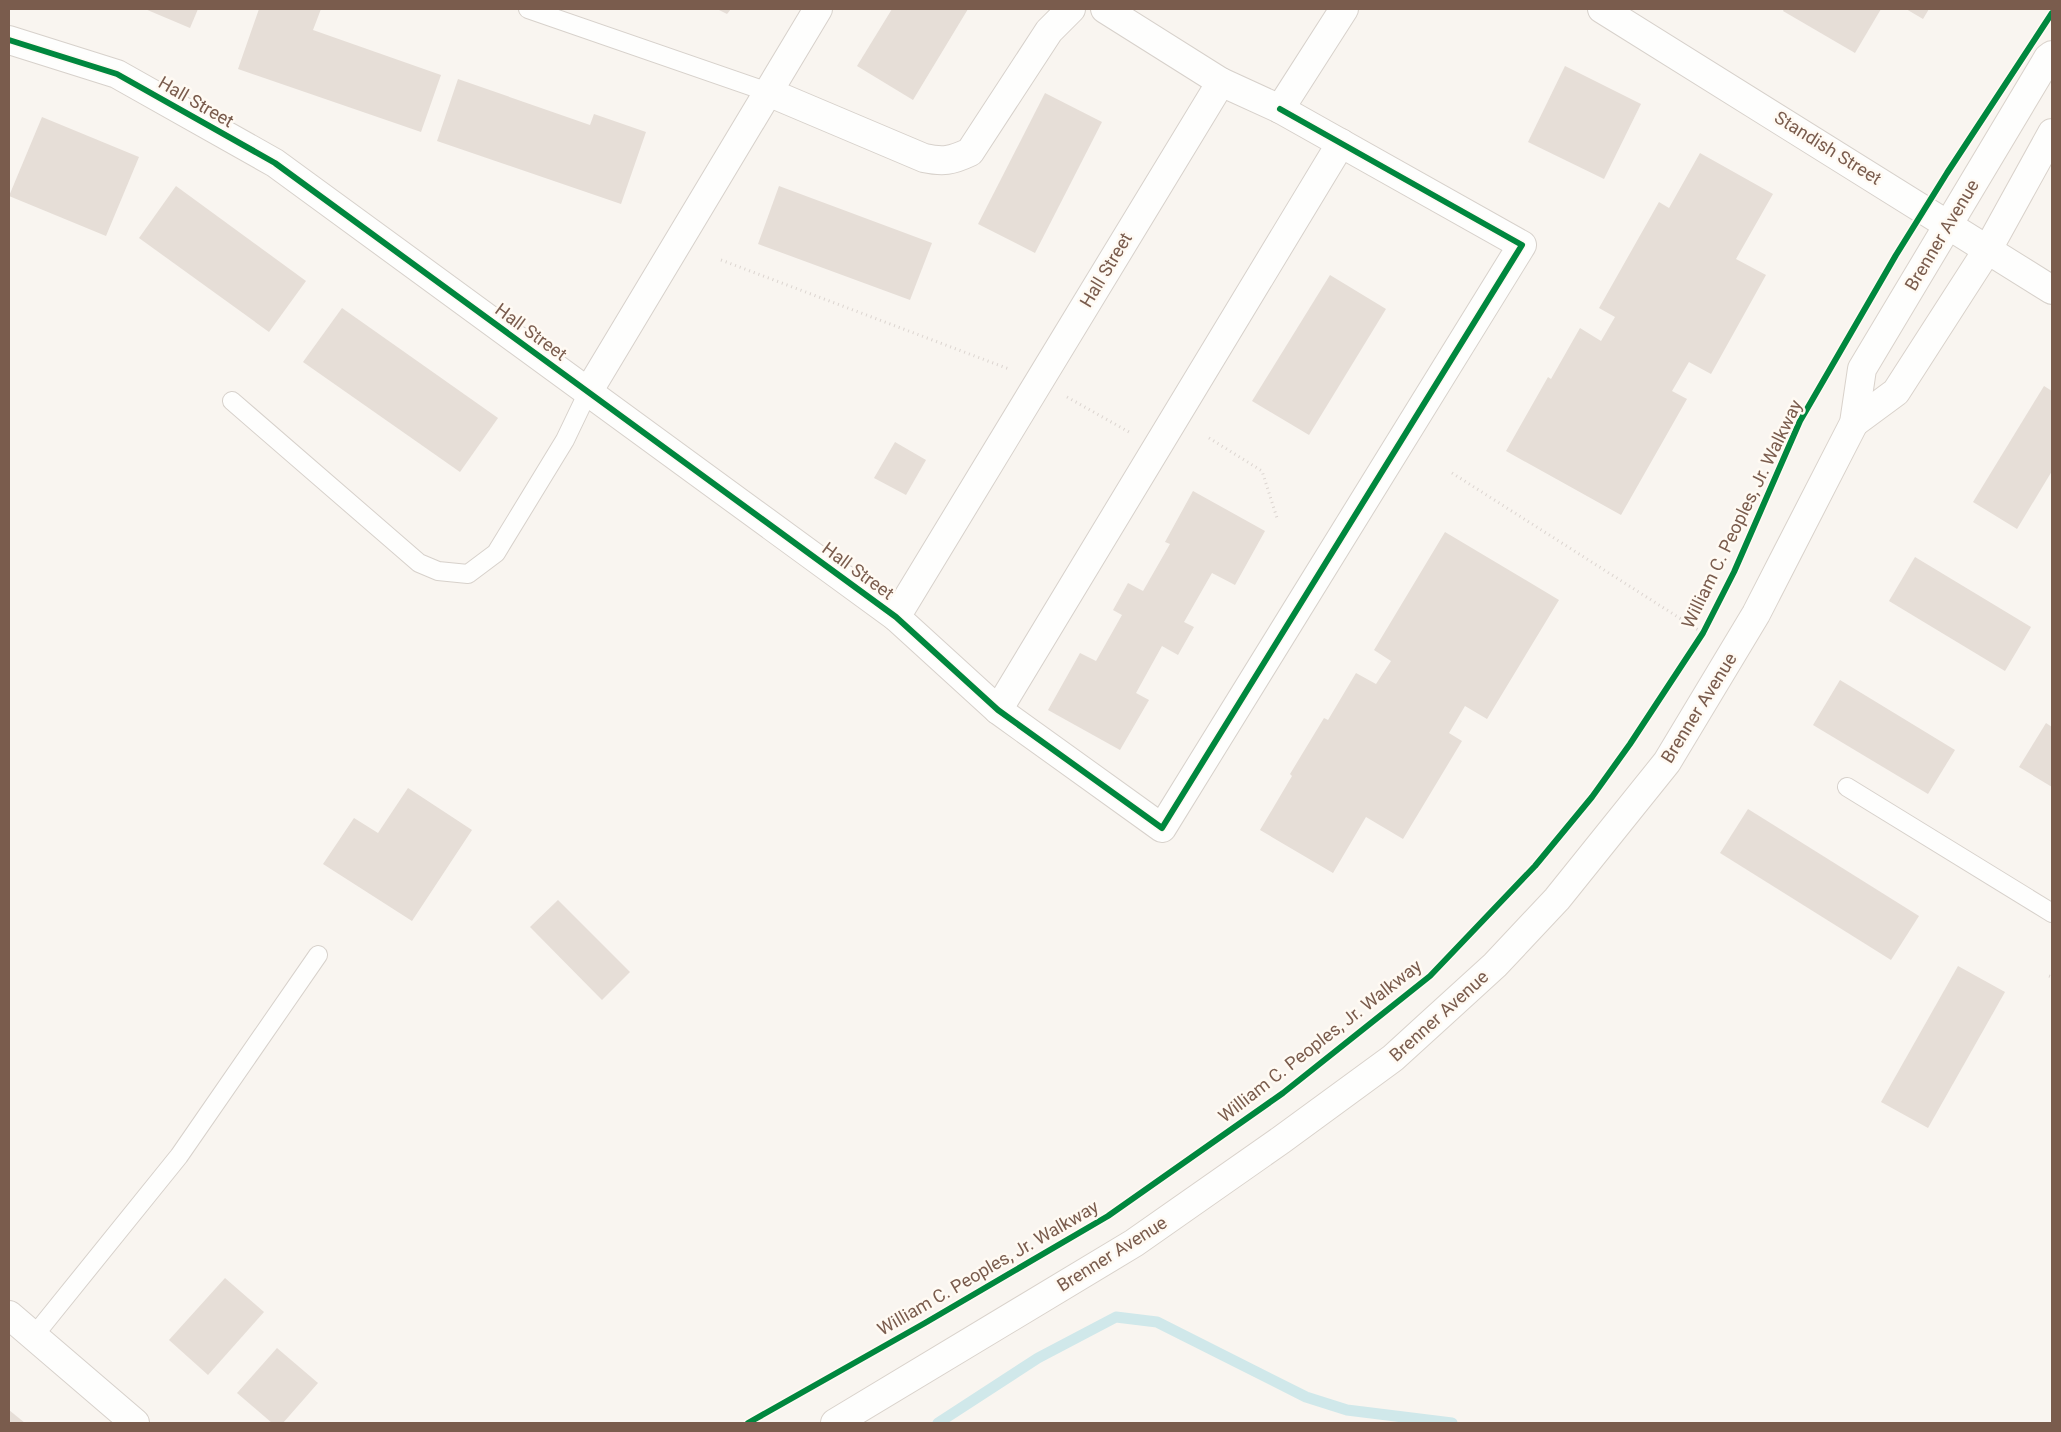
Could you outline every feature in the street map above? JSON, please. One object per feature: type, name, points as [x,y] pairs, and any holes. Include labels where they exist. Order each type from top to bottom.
[{"type":"street","points":[[588,392],[818,9]]},
{"type":"street","points":[[768,92],[924,158],[941,162],[957,158],[970,152],[1049,31],[1072,9]]},
{"type":"street","points":[[998,710],[1341,143],[1280,109],[1221,82],[1105,9]]},
{"type":"street","points":[[1280,109],[1344,9]]},
{"type":"street","name":"Standish Street","points":[[1602,9],[2052,290]]},
{"type":"street","name":"Hall Street","points":[[9,40],[117,74],[275,163],[896,617],[998,710],[1162,828],[1522,245],[1341,143]]},
{"type":"street","name":"Brenner Avenue","points":[[836,1423],[1134,1243],[1289,1135],[1393,1058],[1495,965],[1558,899],[1667,762],[1756,614],[1854,423],[1862,369],[2048,58],[2052,56]]},
{"type":"street","name":"Hall Street","points":[[896,617],[1221,82]]},
{"type":"street","name":"Brenner Avenue","points":[[1854,423],[1896,392],[1988,249],[2052,134]]},
{"type":"street","points":[[9,1315],[135,1423]]},
{"type":"lane","points":[[528,9],[768,92]]},
{"type":"lane","points":[[232,401],[418,563],[438,571],[468,574],[496,553],[565,440],[588,392]]},
{"type":"lane","points":[[1847,787],[2052,912]]},
{"type":"lane","points":[[33,1336],[179,1156],[318,955]]},
{"type":"path","points":[[721,260],[1012,370]]},
{"type":"path","points":[[1064,395],[1132,434]]},
{"type":"path","points":[[1209,438],[1262,471],[1278,518]]},
{"type":"path","points":[[1452,473],[1703,633]]},
{"type":"building","points":[[145,9],[198,9],[190,28]]},
{"type":"building","points":[[259,9],[321,9],[313,30],[441,75],[421,132],[238,69]]},
{"type":"building","points":[[717,9],[731,9],[727,14]]},
{"type":"building","points":[[892,9],[968,9],[913,100],[857,66]]},
{"type":"building","points":[[1784,9],[1881,9],[1855,53],[1783,11]]},
{"type":"building","points":[[1906,9],[1929,9],[1923,19]]},
{"type":"building","points":[[1565,66],[1641,104],[1604,179],[1528,142]]},
{"type":"building","points":[[458,79],[590,125],[594,114],[646,132],[621,204],[437,141]]},
{"type":"building","points":[[1045,93],[1102,122],[1035,253],[978,224]]},
{"type":"building","points":[[42,117],[139,157],[106,236],[9,196]]},
{"type":"building","points":[[1700,153],[1773,194],[1736,259],[1766,275],[1711,374],[1689,362],[1672,391],[1687,399],[1621,515],[1506,451],[1548,377],[1551,379],[1580,328],[1601,341],[1615,317],[1599,308],[1659,202],[1669,208]]},
{"type":"building","points":[[176,186],[306,281],[269,332],[139,238]]},
{"type":"building","points":[[779,186],[932,243],[910,300],[758,244]]},
{"type":"building","points":[[1330,275],[1386,309],[1309,435],[1252,401]]},
{"type":"building","points":[[342,308],[498,418],[460,472],[303,362]]},
{"type":"building","points":[[2044,386],[2052,391],[2052,471],[2017,529],[1973,502]]},
{"type":"building","points":[[895,442],[926,460],[906,495],[874,478]]},
{"type":"building","points":[[1193,491],[1265,531],[1235,585],[1212,573],[1184,622],[1194,627],[1178,655],[1162,646],[1136,693],[1149,700],[1120,750],[1048,710],[1080,653],[1096,661],[1122,615],[1113,610],[1128,583],[1143,591],[1170,544],[1165,542]]},
{"type":"building","points":[[1445,532],[1559,600],[1487,719],[1465,706],[1449,733],[1462,741],[1403,839],[1366,817],[1333,873],[1260,830],[1292,776],[1290,774],[1324,718],[1328,720],[1356,673],[1376,684],[1391,661],[1374,650]]},
{"type":"building","points":[[1915,557],[2031,627],[2005,671],[1889,601]]},
{"type":"building","points":[[1840,680],[1955,750],[1928,794],[1813,725]]},
{"type":"building","points":[[2046,723],[2052,727],[2052,787],[2019,767]]},
{"type":"building","points":[[408,788],[472,830],[412,921],[323,864],[354,818],[378,833]]},
{"type":"building","points":[[1748,809],[1919,916],[1891,960],[1720,853]]},
{"type":"building","points":[[558,900],[630,972],[602,1000],[530,927]]},
{"type":"building","points":[[1958,966],[2005,992],[1928,1128],[1881,1102]]},
{"type":"building","points":[[225,1278],[264,1312],[208,1375],[169,1340]]},
{"type":"building","points":[[277,1348],[318,1383],[283,1423],[272,1423],[237,1393]]},
{"type":"building","points":[[9,1410],[25,1423],[9,1423]]},
{"type":"waterway","points":[[938,1423],[1038,1358],[1116,1317],[1157,1322],[1306,1397],[1347,1410],[1452,1423]]},
{"type":"cycle path","name":"William C. Peoples, Jr. Walkway","points":[[748,1423],[925,1323],[1108,1216],[1283,1093],[1430,976],[1535,866],[1592,797],[1630,744],[1703,633],[1734,572],[1800,421],[1896,255],[1947,173],[2052,13]]},
{"type":"cycle path","points":[[9,40],[117,74],[275,163],[896,617],[998,710],[1162,828],[1522,245],[1280,109]]}]
